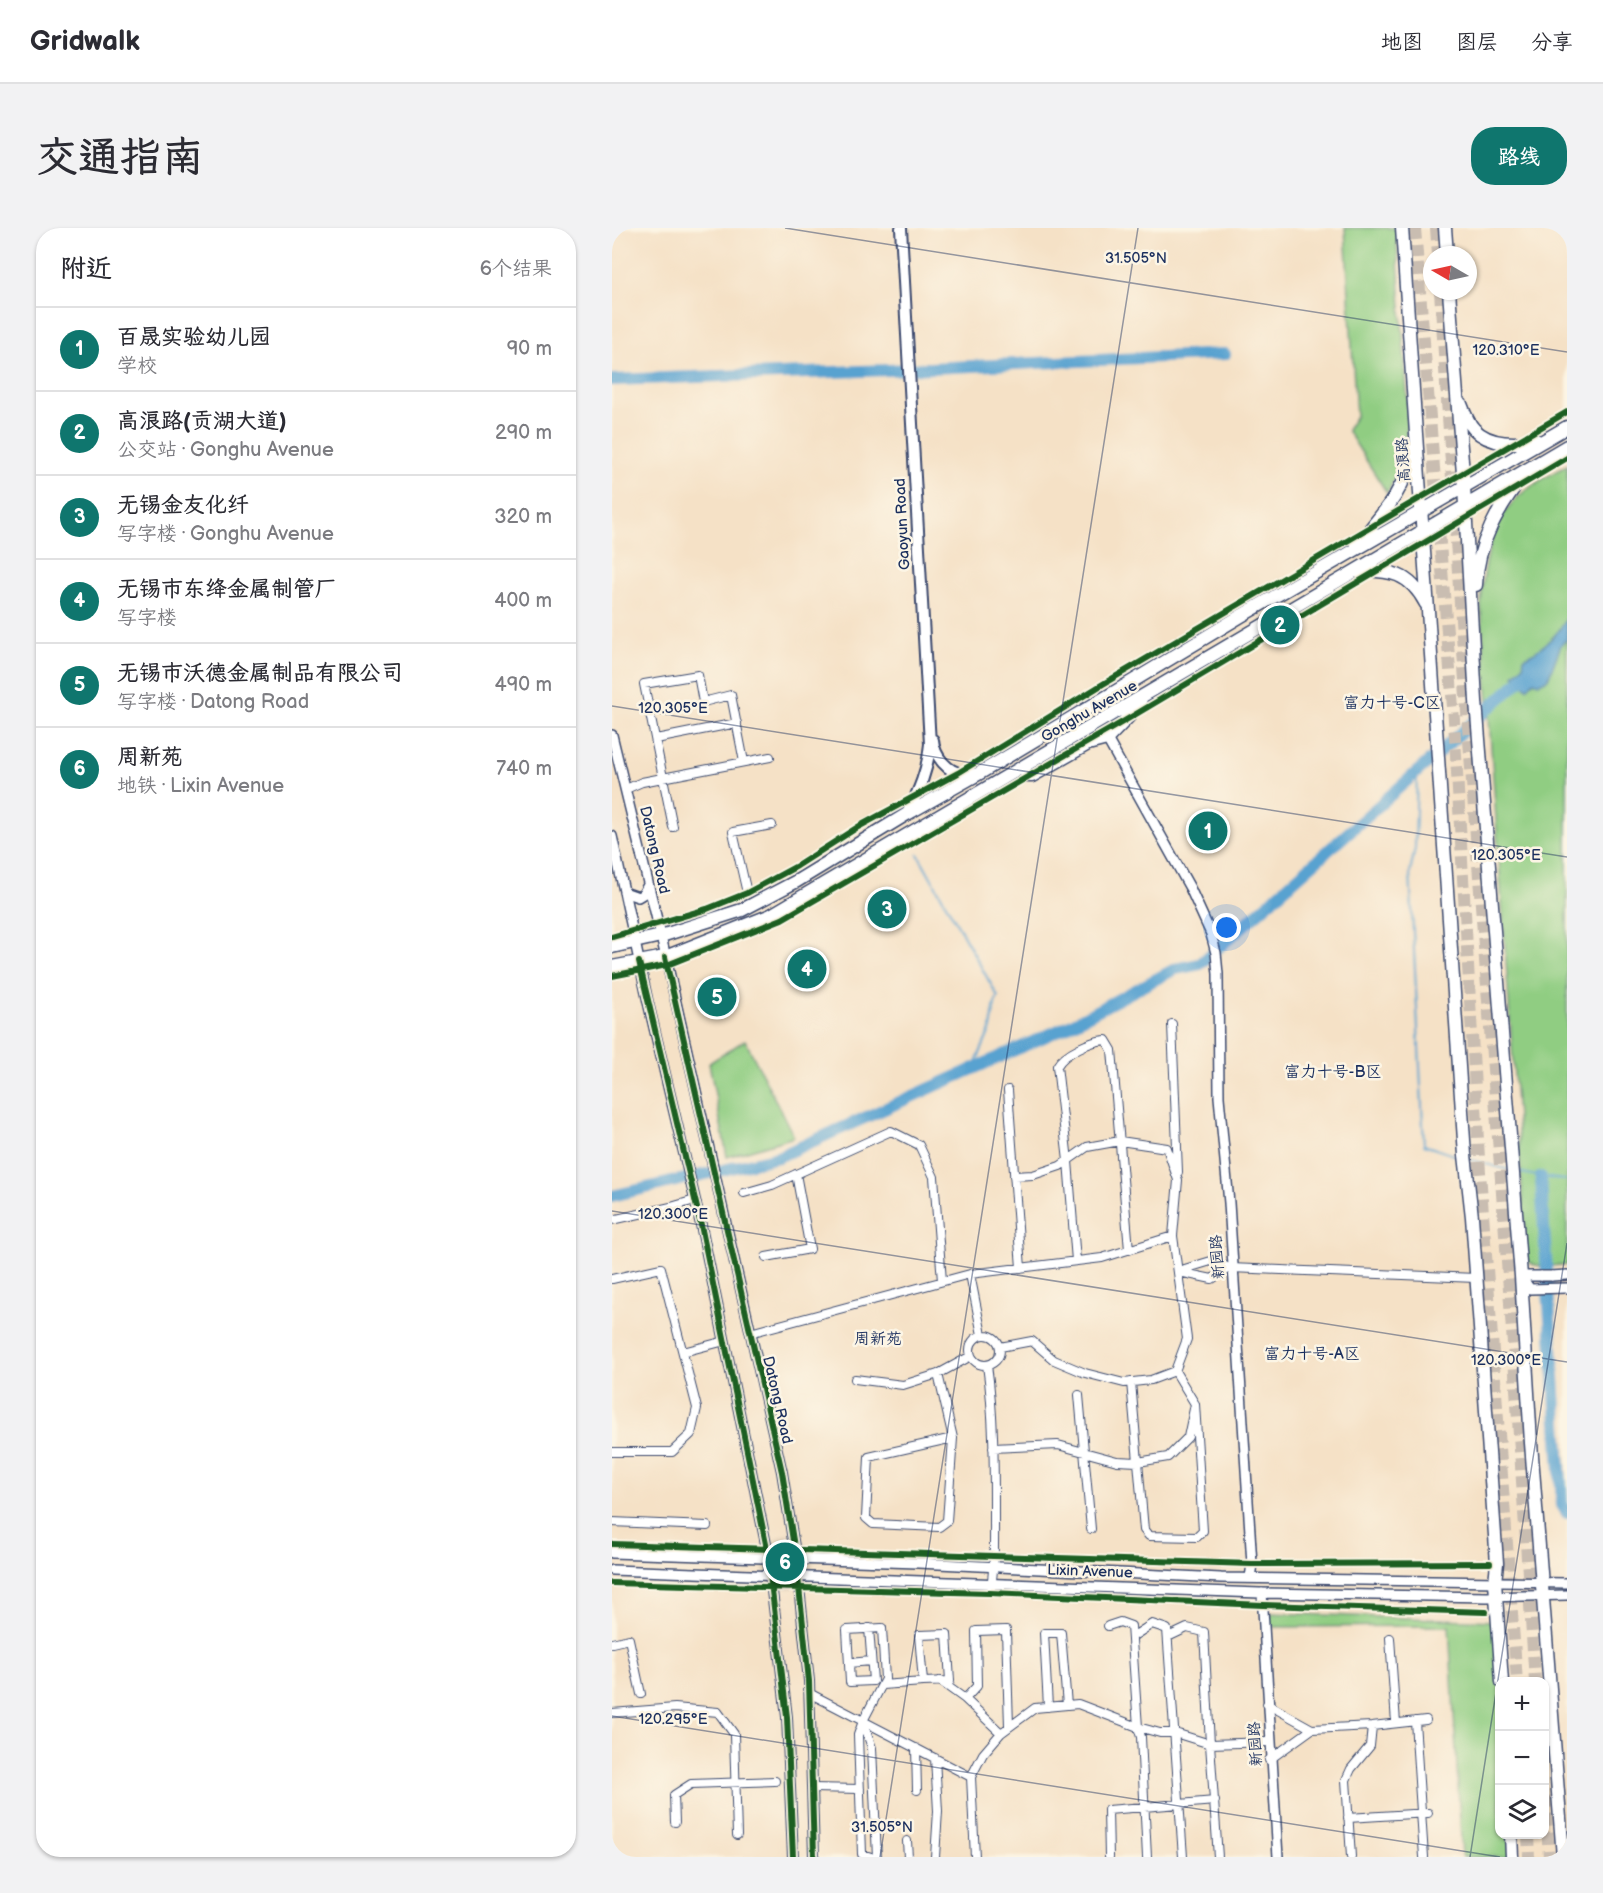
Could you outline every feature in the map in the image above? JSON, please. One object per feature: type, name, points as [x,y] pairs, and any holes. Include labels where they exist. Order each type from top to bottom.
[{"type":"main road","name":"Gaoyun Road","points":[[902,228],[933,745],[942,762],[953,771],[964,774],[980,773]]},
{"type":"main road","name":"Gaoyun Road","points":[[902,228],[930,744],[924,778],[907,814]]},
{"type":"main road","name":"高浪路","points":[[1402,228],[1465,1159],[1472,1218],[1497,1563],[1495,1582],[1502,1677]]},
{"type":"main road","points":[[1445,228],[1446,246]]},
{"type":"main road","points":[[1450,300],[1464,487],[1476,701],[1563,1857]]},
{"type":"main road","points":[[1456,388],[1466,417],[1474,429],[1484,437],[1504,443],[1542,441]]},
{"type":"main road","points":[[1352,552],[1403,483],[1413,451],[1415,422]]},
{"type":"main road","name":"Gonghu Avenue","points":[[612,947],[661,936],[742,910],[797,881],[907,814],[1567,427]]},
{"type":"main road","name":"Gonghu Avenue","points":[[612,967],[665,957],[771,915],[1567,446]]},
{"type":"main road","points":[[1471,625],[1475,603],[1476,569],[1481,550],[1498,511],[1528,469]]},
{"type":"main road","points":[[1352,571],[1381,570],[1404,578],[1421,594],[1428,607]]},
{"type":"main road","points":[[1022,767],[1028,776],[1032,776],[1088,744],[1107,739],[1135,710],[1142,697]]},
{"type":"main road","points":[[1511,1839],[1512,1857]]},
{"type":"street","points":[[673,827],[644,684],[698,675],[703,702],[731,695],[744,762]]},
{"type":"street","points":[[656,739],[737,723]]},
{"type":"street","name":"Datong Road","points":[[612,735],[661,936],[782,1472],[798,1575],[809,1692],[814,1857]]},
{"type":"street","name":"新园路","points":[[1107,739],[1190,892],[1210,934],[1217,973],[1217,1097],[1232,1268],[1252,1564],[1249,1578]]},
{"type":"street","points":[[626,789],[642,782],[771,757]]},
{"type":"street","points":[[747,893],[733,832],[772,825]]},
{"type":"street","points":[[612,836],[694,1197],[769,1558],[787,1717],[793,1857]]},
{"type":"street","points":[[624,892],[638,897],[643,894],[648,885]]},
{"type":"street","points":[[1000,1347],[1032,1341],[1054,1360],[1084,1373],[1124,1383],[1151,1380],[1175,1371],[1187,1339],[1173,1236],[1178,1180],[1172,1024]]},
{"type":"street","points":[[1076,1262],[1057,1066],[1061,1059],[1093,1041],[1106,1040],[1112,1050],[1129,1250]]},
{"type":"street","points":[[1008,1090],[1021,1268]]},
{"type":"street","points":[[744,1193],[772,1185],[891,1131],[919,1145],[934,1177],[942,1281]]},
{"type":"street","points":[[1014,1176],[1033,1175],[1060,1166],[1087,1147],[1120,1141],[1167,1148],[1178,1180]]},
{"type":"street","points":[[766,1257],[810,1249],[796,1174]]},
{"type":"street","points":[[612,1220],[694,1197]]},
{"type":"street","points":[[750,1334],[970,1274],[1102,1258],[1173,1236]]},
{"type":"street","points":[[1178,1271],[1211,1261],[1232,1268],[1476,1278]]},
{"type":"street","points":[[612,1279],[661,1268],[697,1408],[691,1434],[672,1452],[612,1452]]},
{"type":"street","points":[[1178,1271],[1212,1279],[1232,1268]]},
{"type":"street","points":[[970,1274],[982,1335]]},
{"type":"street","points":[[1521,1276],[1567,1275]]},
{"type":"street","points":[[1521,1276],[1530,1289],[1567,1288]]},
{"type":"street","points":[[982,1335],[992,1336],[1000,1347],[999,1357],[987,1365],[978,1363],[971,1356],[973,1341],[982,1335]]},
{"type":"street","points":[[683,1352],[724,1341]]},
{"type":"street","points":[[855,1379],[903,1385],[938,1374],[971,1356]]},
{"type":"street","points":[[987,1365],[992,1398],[993,1448],[990,1593]]},
{"type":"street","points":[[1131,1382],[1144,1530],[1149,1536],[1197,1537],[1203,1531],[1195,1404],[1175,1371]]},
{"type":"street","points":[[938,1374],[953,1438],[947,1521],[939,1527],[873,1524],[866,1518],[869,1458],[953,1438]]},
{"type":"street","points":[[1079,1395],[1091,1529]]},
{"type":"street","points":[[993,1448],[1058,1445],[1117,1461],[1138,1462],[1168,1457],[1188,1437],[1195,1404]]},
{"type":"street","points":[[612,1522],[707,1526]]},
{"type":"street","name":"Lixin Avenue","points":[[612,1553],[992,1566],[1249,1578],[1495,1582],[1567,1595]]},
{"type":"street","name":"Lixin Avenue","points":[[612,1570],[1261,1593],[1497,1596],[1567,1583]]},
{"type":"street","name":"新园路","points":[[1261,1593],[1276,1857]]},
{"type":"street","points":[[1108,1626],[1120,1622],[1131,1626],[1138,1727],[1141,1737],[1147,1857]]},
{"type":"street","points":[[1132,1637],[1152,1624],[1167,1629],[1183,1857]]},
{"type":"street","points":[[869,1628],[873,1681],[850,1682],[847,1630],[869,1628],[882,1628],[885,1679],[863,1721],[858,1736],[862,1854],[871,1857]]},
{"type":"street","points":[[1168,1637],[1187,1628],[1204,1632],[1218,1857]]},
{"type":"street","points":[[964,1700],[978,1686],[976,1631],[1006,1630],[1009,1726]]},
{"type":"street","points":[[1048,1707],[1044,1633],[1060,1633],[1067,1705]]},
{"type":"street","points":[[882,1684],[950,1681],[947,1634],[919,1635],[922,1682]]},
{"type":"street","points":[[1390,1638],[1396,1723]]},
{"type":"street","points":[[612,1643],[628,1640],[641,1694]]},
{"type":"street","points":[[849,1663],[871,1662]]},
{"type":"street","points":[[940,1681],[1001,1733]]},
{"type":"street","points":[[809,1692],[971,1777]]},
{"type":"street","points":[[975,1857],[971,1777],[983,1754],[1001,1733],[1035,1708],[1078,1704],[1138,1727],[1160,1733],[1175,1733],[1210,1744],[1268,1742]]},
{"type":"street","name":"新园路","points":[[1267,1704],[1270,1759]]},
{"type":"street","points":[[1267,1704],[1312,1729],[1426,1720]]},
{"type":"street","points":[[612,1713],[675,1708],[718,1712],[734,1734],[737,1835]]},
{"type":"street","points":[[863,1721],[872,1748],[877,1857]]},
{"type":"street","points":[[1415,1721],[1424,1814],[1424,1857]]},
{"type":"street","points":[[1351,1857],[1346,1780],[1351,1769],[1370,1746],[1372,1726]]},
{"type":"street","points":[[1270,1759],[1312,1729]]},
{"type":"street","points":[[916,1748],[917,1790]]},
{"type":"street","points":[[934,1758],[938,1811],[935,1857]]},
{"type":"street","points":[[675,1822],[674,1795],[691,1784],[775,1781]]},
{"type":"street","points":[[812,1788],[860,1790]]},
{"type":"street","points":[[1109,1857],[1108,1810],[1215,1801]]},
{"type":"street","points":[[1348,1818],[1424,1814]]},
{"type":"street","points":[[907,1840],[908,1857]]},
{"type":"green space","points":[[1345,228],[1396,228],[1407,418],[1402,456],[1387,493],[1347,430],[1356,416]]},
{"type":"green space","points":[[1567,465],[1567,1265],[1545,1266],[1535,1265],[1527,1260],[1481,605],[1490,546],[1509,506],[1524,491]]},
{"type":"green space","points":[[745,1040],[794,1137],[727,1157],[709,1063]]},
{"type":"green space","points":[[1270,1613],[1495,1621],[1499,1677],[1495,1677],[1495,1839],[1509,1839],[1511,1857],[1462,1857],[1449,1626],[1270,1627]]},
{"type":"water","points":[[1567,618],[1567,639],[1561,645],[1548,679],[1539,683],[1534,681],[1527,688],[1514,675],[1523,666],[1524,658],[1559,631]]},
{"type":"waterway","points":[[612,380],[1225,354]]},
{"type":"waterway","points":[[612,1196],[778,1157],[1068,1026],[1175,969],[1200,964],[1532,670]]},
{"type":"waterway","points":[[1417,770],[1415,848],[1410,873],[1424,1145],[1460,1157]]},
{"type":"waterway","points":[[918,854],[998,997],[991,1028],[974,1067]]},
{"type":"waterway","points":[[1471,1160],[1509,1170]]},
{"type":"waterway","points":[[1518,1172],[1565,1180]]},
{"type":"waterway","points":[[1541,1177],[1562,1505],[1567,1513]]},
{"type":"tunnel","points":[[1415,228],[1454,720],[1479,1158],[1517,1677]]},
{"type":"tunnel","points":[[1436,228],[1437,246]]},
{"type":"tunnel","points":[[1441,300],[1535,1677]]},
{"type":"tunnel","points":[[1528,1839],[1529,1857]]},
{"type":"tunnel","points":[[1548,1839],[1549,1857]]},
{"type":"cycle path","points":[[612,937],[707,909],[747,893],[797,866],[858,827],[958,773],[1103,684],[1567,412]]},
{"type":"cycle path","points":[[612,976],[667,965],[782,919],[1126,720],[1567,458]]},
{"type":"cycle path","points":[[665,957],[782,1472],[796,1559],[809,1681],[814,1857]]},
{"type":"cycle path","points":[[639,962],[701,1225],[767,1549],[787,1717],[793,1857]]},
{"type":"cycle path","points":[[612,1544],[1252,1564],[1490,1563]]},
{"type":"cycle path","points":[[612,1583],[990,1593],[1486,1612]]},
{"type":"place","name":"高浪路(贡湖大道)","points":[[1280,625]]},
{"type":"place","name":"百晟实验幼儿园","points":[[1208,831]]},
{"type":"place","name":"无锡金友化纤","points":[[887,909]]},
{"type":"place","name":"无锡市东绛金属制管厂","points":[[807,969]]},
{"type":"place","name":"无锡市沃德金属制品有限公司","points":[[717,997]]},
{"type":"place","name":"周新苑","points":[[785,1562]]},
{"type":"district","name":"富力十号-C区","points":[[1392,702]]},
{"type":"district","name":"富力十号-B区","points":[[1333,1071]]},
{"type":"district","name":"周新苑","points":[[878,1338]]},
{"type":"district","name":"富力十号-A区","points":[[1312,1353]]}]
